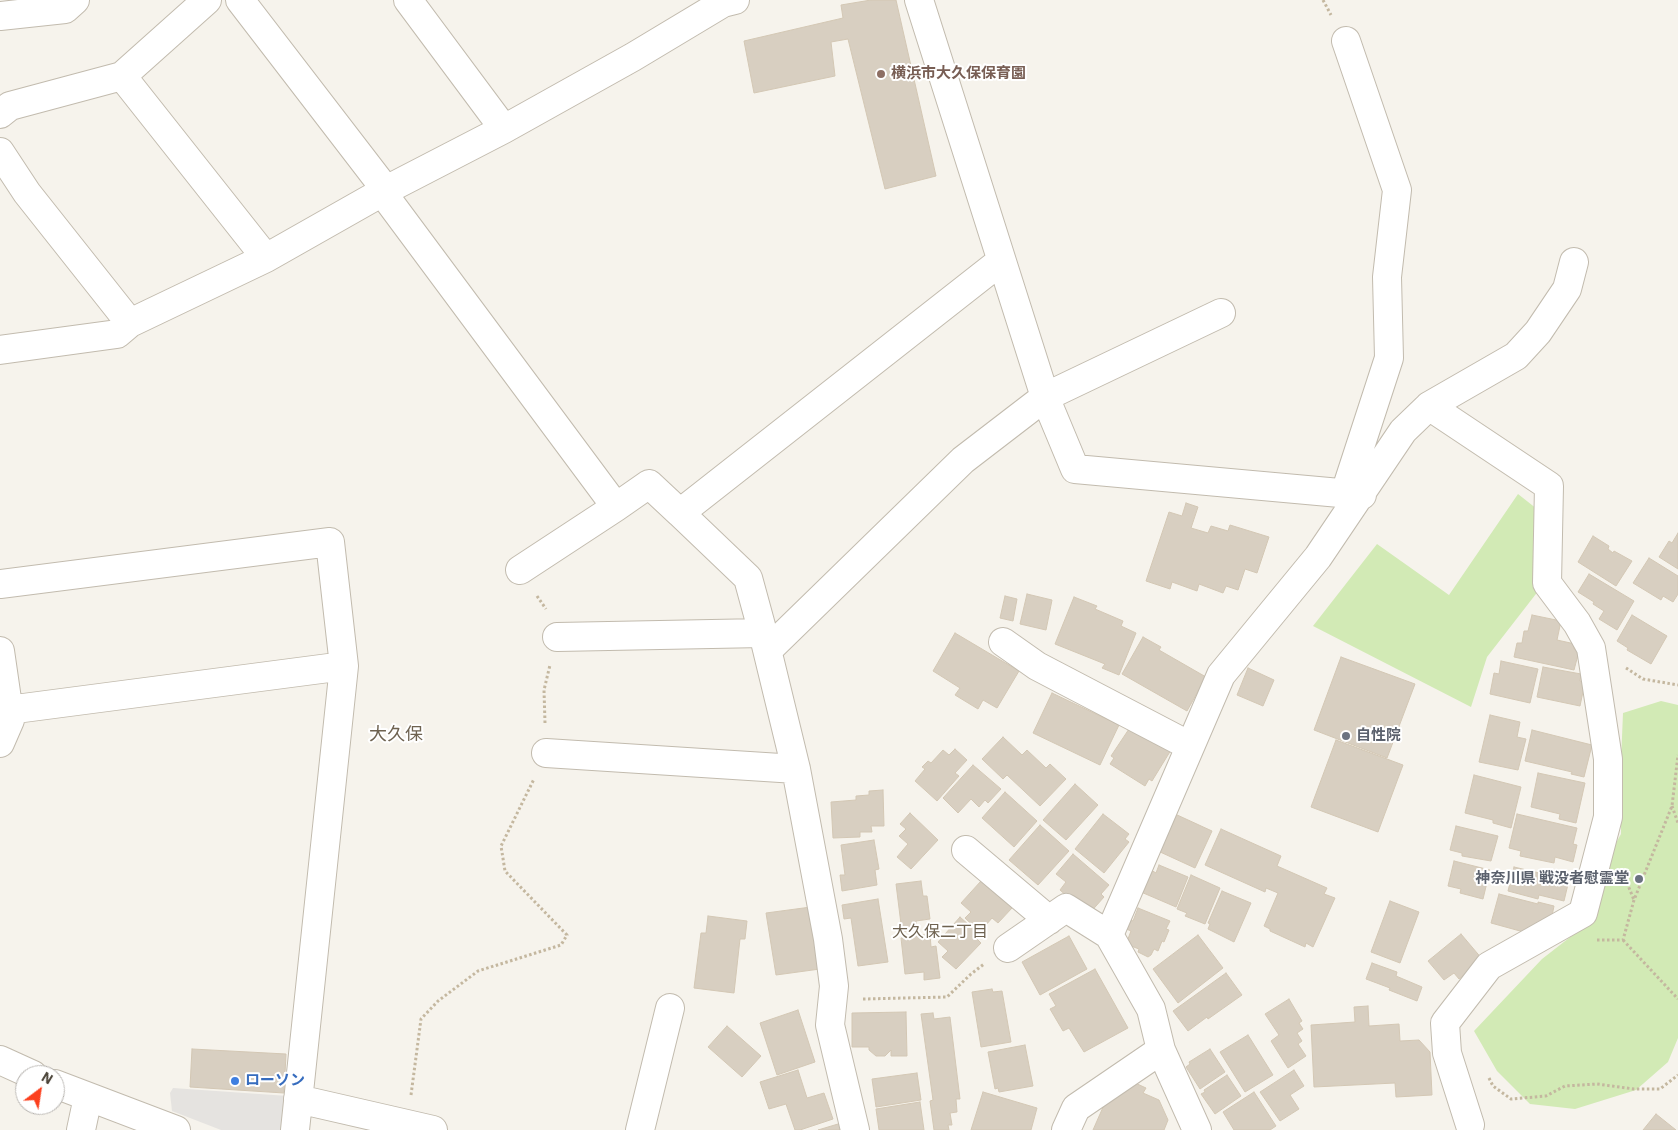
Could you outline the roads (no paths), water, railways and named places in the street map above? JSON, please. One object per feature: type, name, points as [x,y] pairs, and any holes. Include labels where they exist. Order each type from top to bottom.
[{"type":"street","points":[[0,16],[65,9],[75,0]]},
{"type":"street","points":[[0,114],[10,106],[122,76],[207,0]]},
{"type":"street","points":[[240,0],[384,191],[616,507]]},
{"type":"street","points":[[408,0],[504,129]]},
{"type":"street","points":[[0,350],[117,334],[130,323],[266,258],[384,191],[504,129],[633,57],[723,3],[736,0]]},
{"type":"street","points":[[919,0],[1045,397],[1075,469],[1353,494]]},
{"type":"street","points":[[1346,41],[1397,190],[1387,277],[1389,358],[1353,494]]},
{"type":"street","points":[[122,76],[266,258]]},
{"type":"street","points":[[0,152],[27,192],[130,323]]},
{"type":"street","points":[[680,513],[1001,261]]},
{"type":"street","points":[[1109,935],[1221,675],[1318,557],[1353,494],[1403,432],[1429,406],[1516,356],[1538,332],[1567,289],[1574,262]]},
{"type":"street","points":[[557,637],[766,642],[963,460],[1045,397],[1221,313]]},
{"type":"street","points":[[1429,406],[1549,486],[1546,583],[1577,623],[1591,648],[1608,760],[1608,817],[1583,913],[1489,966],[1445,1024],[1447,1054],[1470,1125]]},
{"type":"street","points":[[520,570],[649,484],[748,578],[766,642],[796,768],[828,939],[834,986],[830,1025],[855,1130]]},
{"type":"street","points":[[0,584],[330,542],[344,666],[295,1130]]},
{"type":"street","points":[[1003,642],[1037,666],[1190,746]]},
{"type":"street","points":[[0,651],[10,720],[0,743]]},
{"type":"street","points":[[8,710],[344,666]]},
{"type":"street","points":[[546,753],[796,768]]},
{"type":"street","points":[[966,850],[1049,920]]},
{"type":"street","points":[[1008,948],[1066,908],[1109,935],[1151,1009],[1160,1050],[1197,1130]]},
{"type":"street","points":[[640,1130],[670,1008]]},
{"type":"street","points":[[1066,1130],[1076,1108],[1160,1050]]},
{"type":"street","points":[[0,1060],[15,1067]]},
{"type":"street","points":[[0,1085],[15,1079]]},
{"type":"street","points":[[65,1088],[176,1130]]},
{"type":"street","points":[[81,1130],[88,1097]]},
{"type":"street","points":[[298,1099],[433,1130]]},
{"type":"place","name":"横浜市大久保保育園","points":[[881,74]]},
{"type":"place","name":"自性院","points":[[1346,736]]},
{"type":"place","name":"神奈川県 戦没者慰霊堂","points":[[1639,879]]},
{"type":"place","name":"ローソン","points":[[235,1081]]},
{"type":"district","name":"大久保","points":[[396,735]]},
{"type":"district","name":"大久保二丁目","points":[[940,932]]}]
